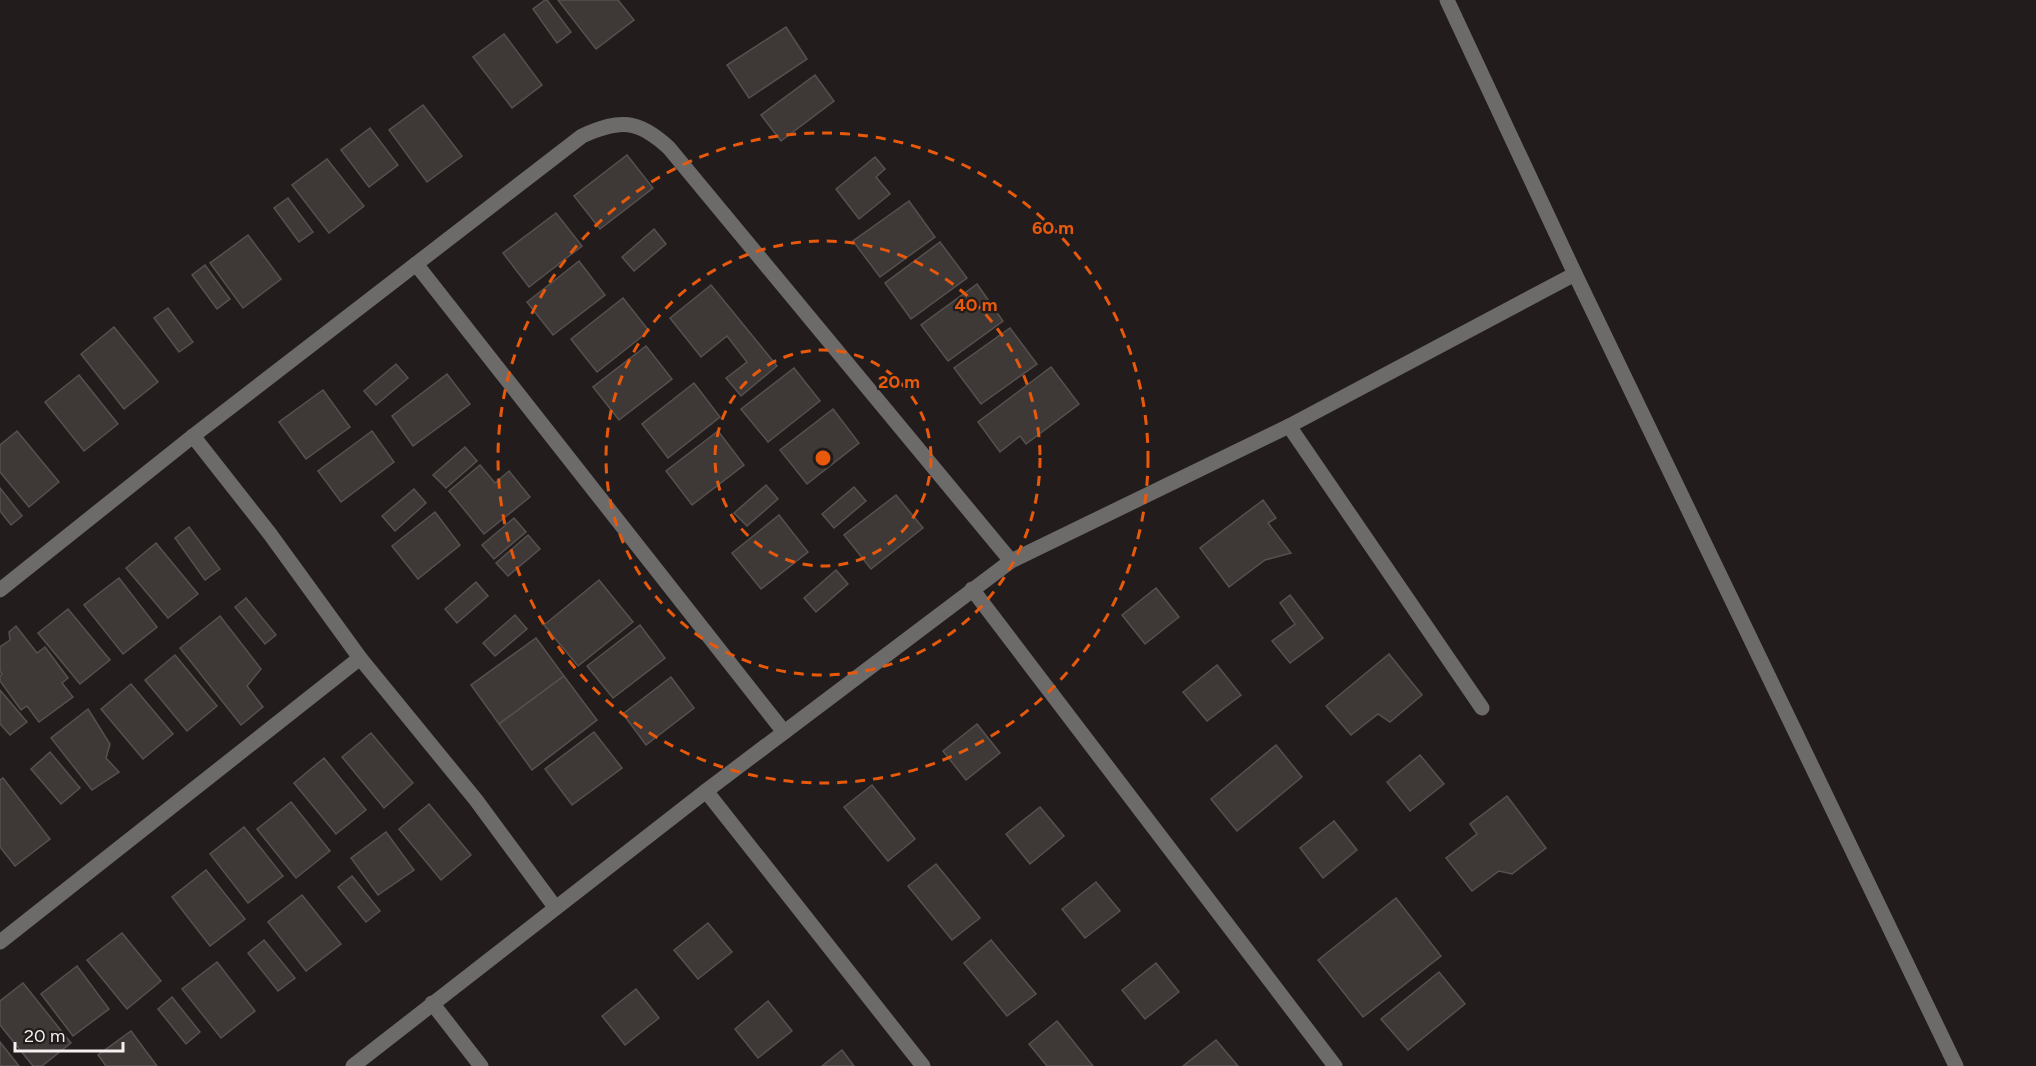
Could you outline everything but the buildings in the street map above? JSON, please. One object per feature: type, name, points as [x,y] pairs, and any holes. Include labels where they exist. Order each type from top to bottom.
[{"type":"street","points":[[1447,0],[1575,274],[1956,1066]]},
{"type":"street","points":[[0,590],[193,436],[582,136],[606,125],[628,123],[654,134],[669,148],[1011,561]]},
{"type":"street","points":[[416,264],[784,732]]},
{"type":"street","points":[[352,1066],[706,791],[1011,561],[1289,426],[1575,274]]},
{"type":"street","points":[[1289,426],[1482,708]]},
{"type":"street","points":[[193,436],[270,534],[360,658],[476,800],[555,907]]},
{"type":"street","points":[[972,589],[1335,1066]]},
{"type":"street","points":[[0,942],[360,658]]},
{"type":"street","points":[[706,791],[923,1066]]},
{"type":"street","points":[[432,1003],[481,1066]]}]
